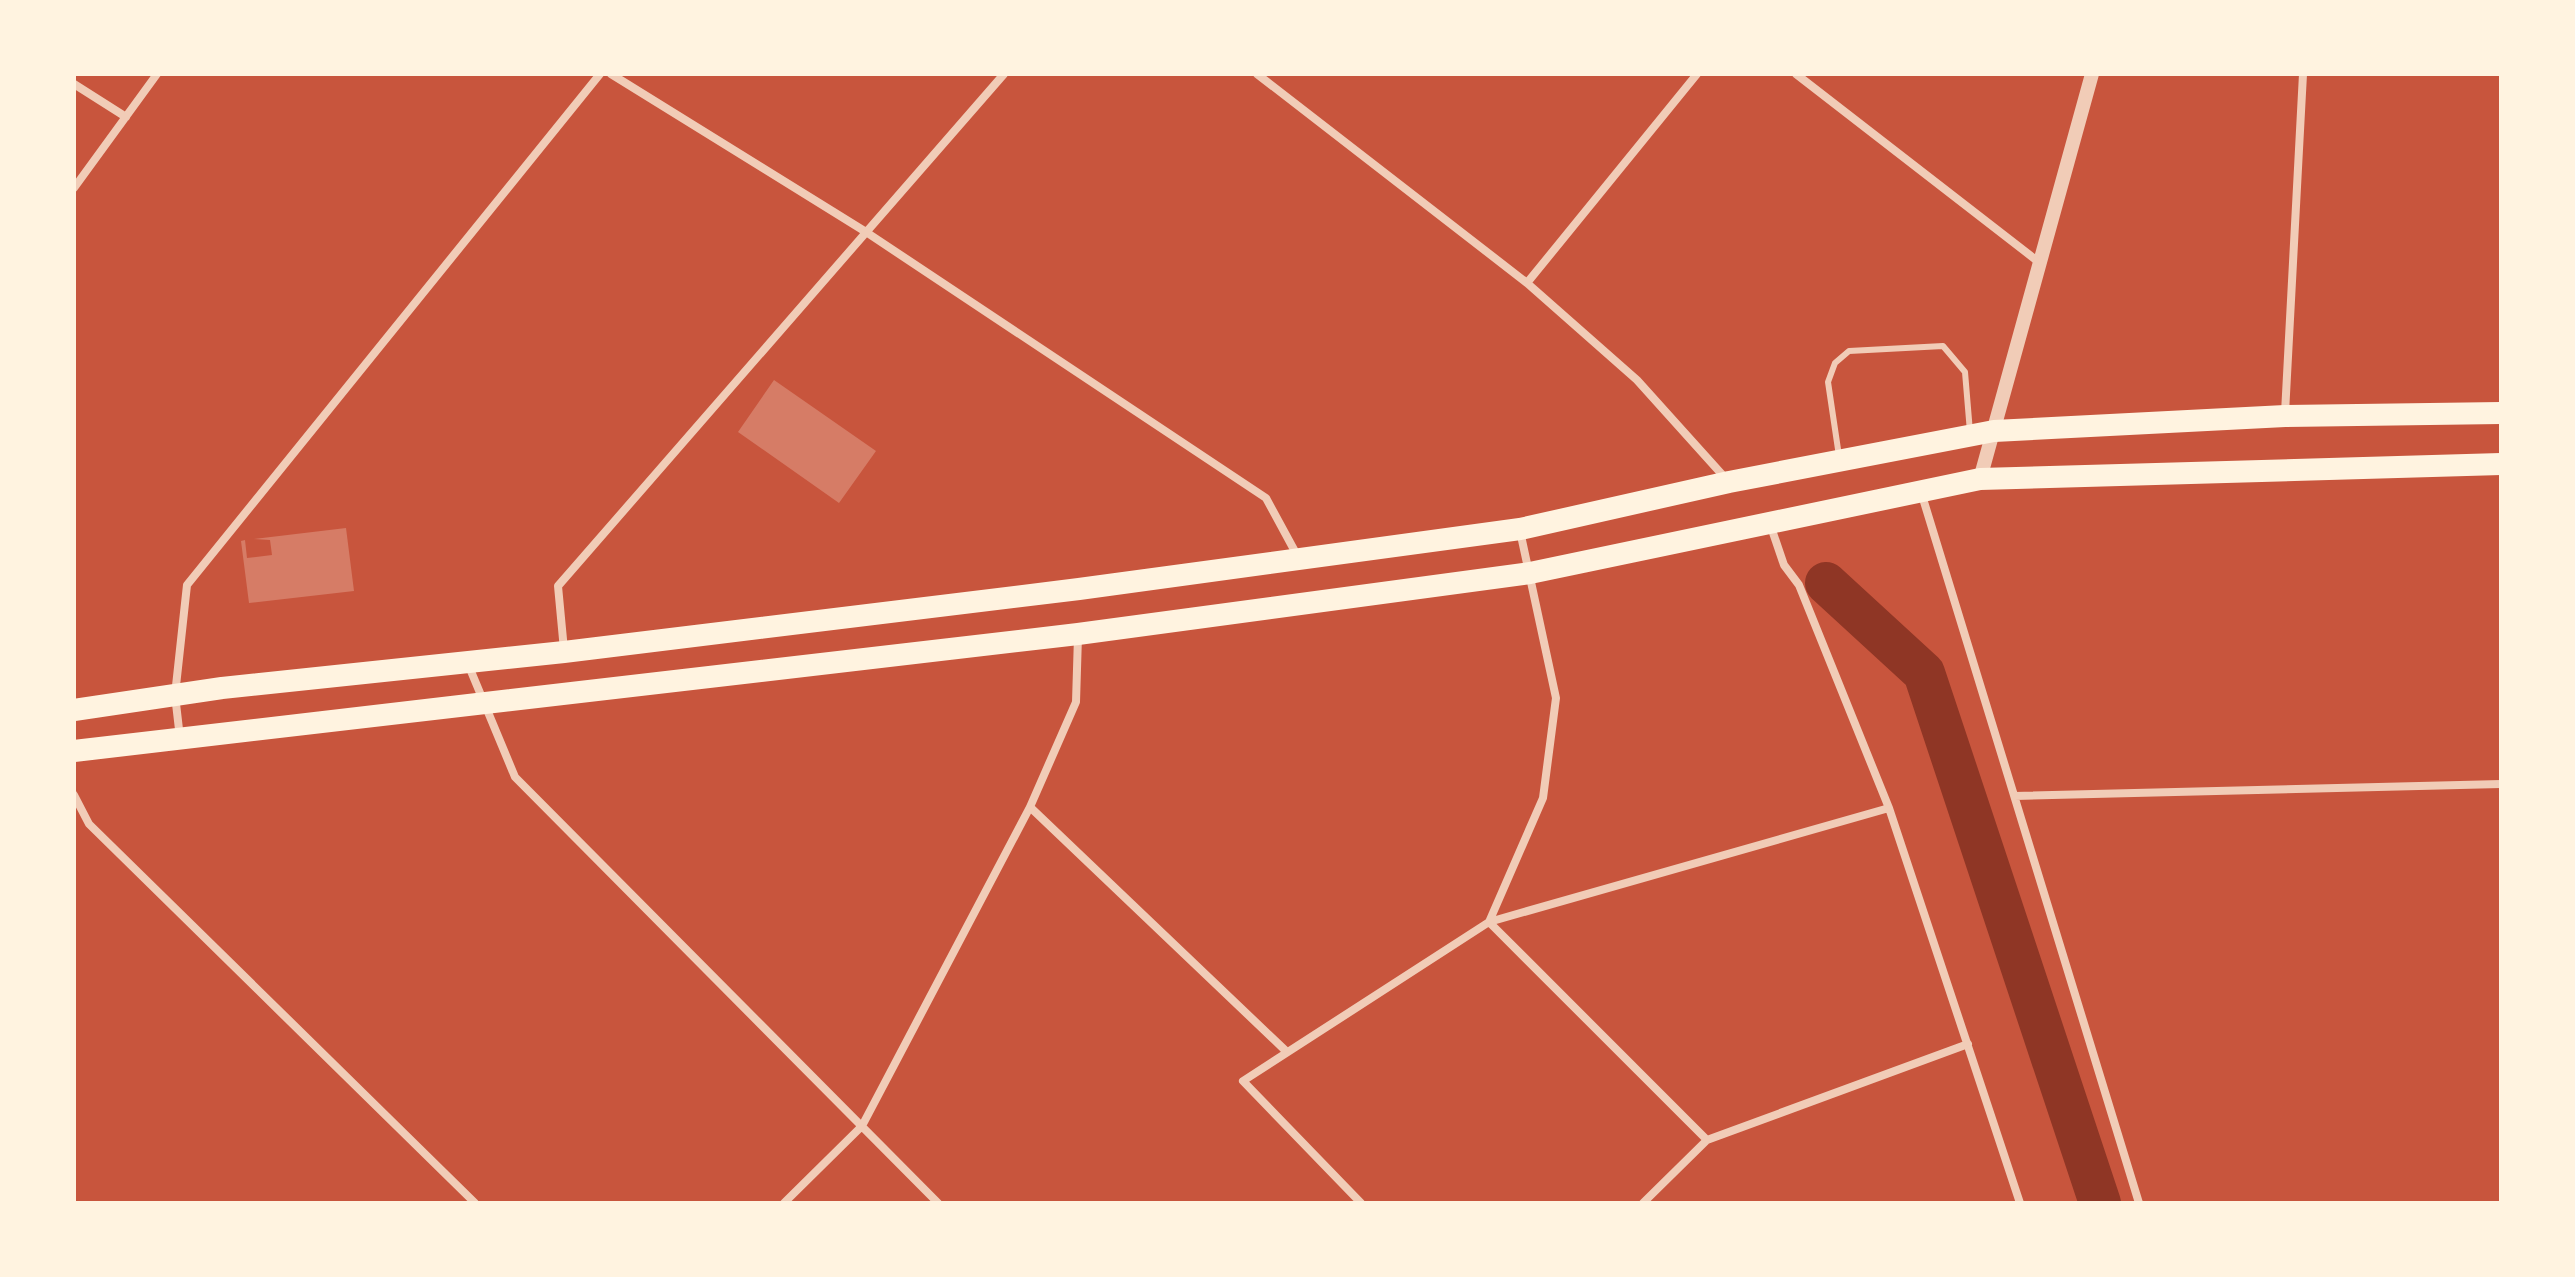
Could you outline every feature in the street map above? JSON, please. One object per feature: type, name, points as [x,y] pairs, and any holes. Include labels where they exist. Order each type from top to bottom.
[{"type":"highway","points":[[74,710],[175,695],[564,652],[1079,589],[1520,529],[1729,482],[1994,431],[2285,416],[2501,413]]},
{"type":"highway","points":[[74,751],[1078,634],[1530,573],[1980,479],[2501,464]]},
{"type":"street","points":[[74,188],[157,74]]},
{"type":"street","points":[[180,738],[175,695],[187,585],[600,74]]},
{"type":"street","points":[[611,74],[866,232],[1266,498],[1298,558]]},
{"type":"street","points":[[564,652],[558,586],[1004,74]]},
{"type":"street","points":[[1257,74],[1527,283],[1637,380],[1729,482]]},
{"type":"street","points":[[1527,283],[1697,74]]},
{"type":"street","points":[[1796,74],[2040,263]]},
{"type":"street","points":[[1980,479],[2092,74]]},
{"type":"street","points":[[2285,416],[2303,74]]},
{"type":"street","points":[[74,84],[126,117]]},
{"type":"street","points":[[1921,492],[2139,1203]]},
{"type":"street","points":[[1770,523],[1784,565],[1799,585],[1889,808],[2020,1203]]},
{"type":"street","points":[[1489,922],[1543,798],[1556,698],[1520,529]]},
{"type":"street","points":[[784,1203],[862,1126],[1030,807],[1076,702],[1078,634]]},
{"type":"street","points":[[468,662],[515,777],[938,1203]]},
{"type":"street","points":[[2015,796],[2501,784]]},
{"type":"street","points":[[74,795],[89,824],[475,1203]]},
{"type":"street","points":[[1030,807],[1287,1052]]},
{"type":"street","points":[[1361,1203],[1243,1081],[1489,922],[1889,808]]},
{"type":"street","points":[[1489,922],[1707,1140]]},
{"type":"street","points":[[1643,1203],[1707,1140],[1968,1044]]},
{"type":"lane","points":[[1840,461],[1828,382],[1835,363],[1849,351],[1943,346],[1965,372],[1970,435]]},
{"type":"building","points":[[774,380],[876,451],[839,503],[738,432]]},
{"type":"building","points":[[346,528],[354,591],[249,603],[241,541],[245,540],[247,558],[272,555],[270,540],[254,539]]},
{"type":"waterway","points":[[1826,583],[1924,673],[2100,1203]]}]
